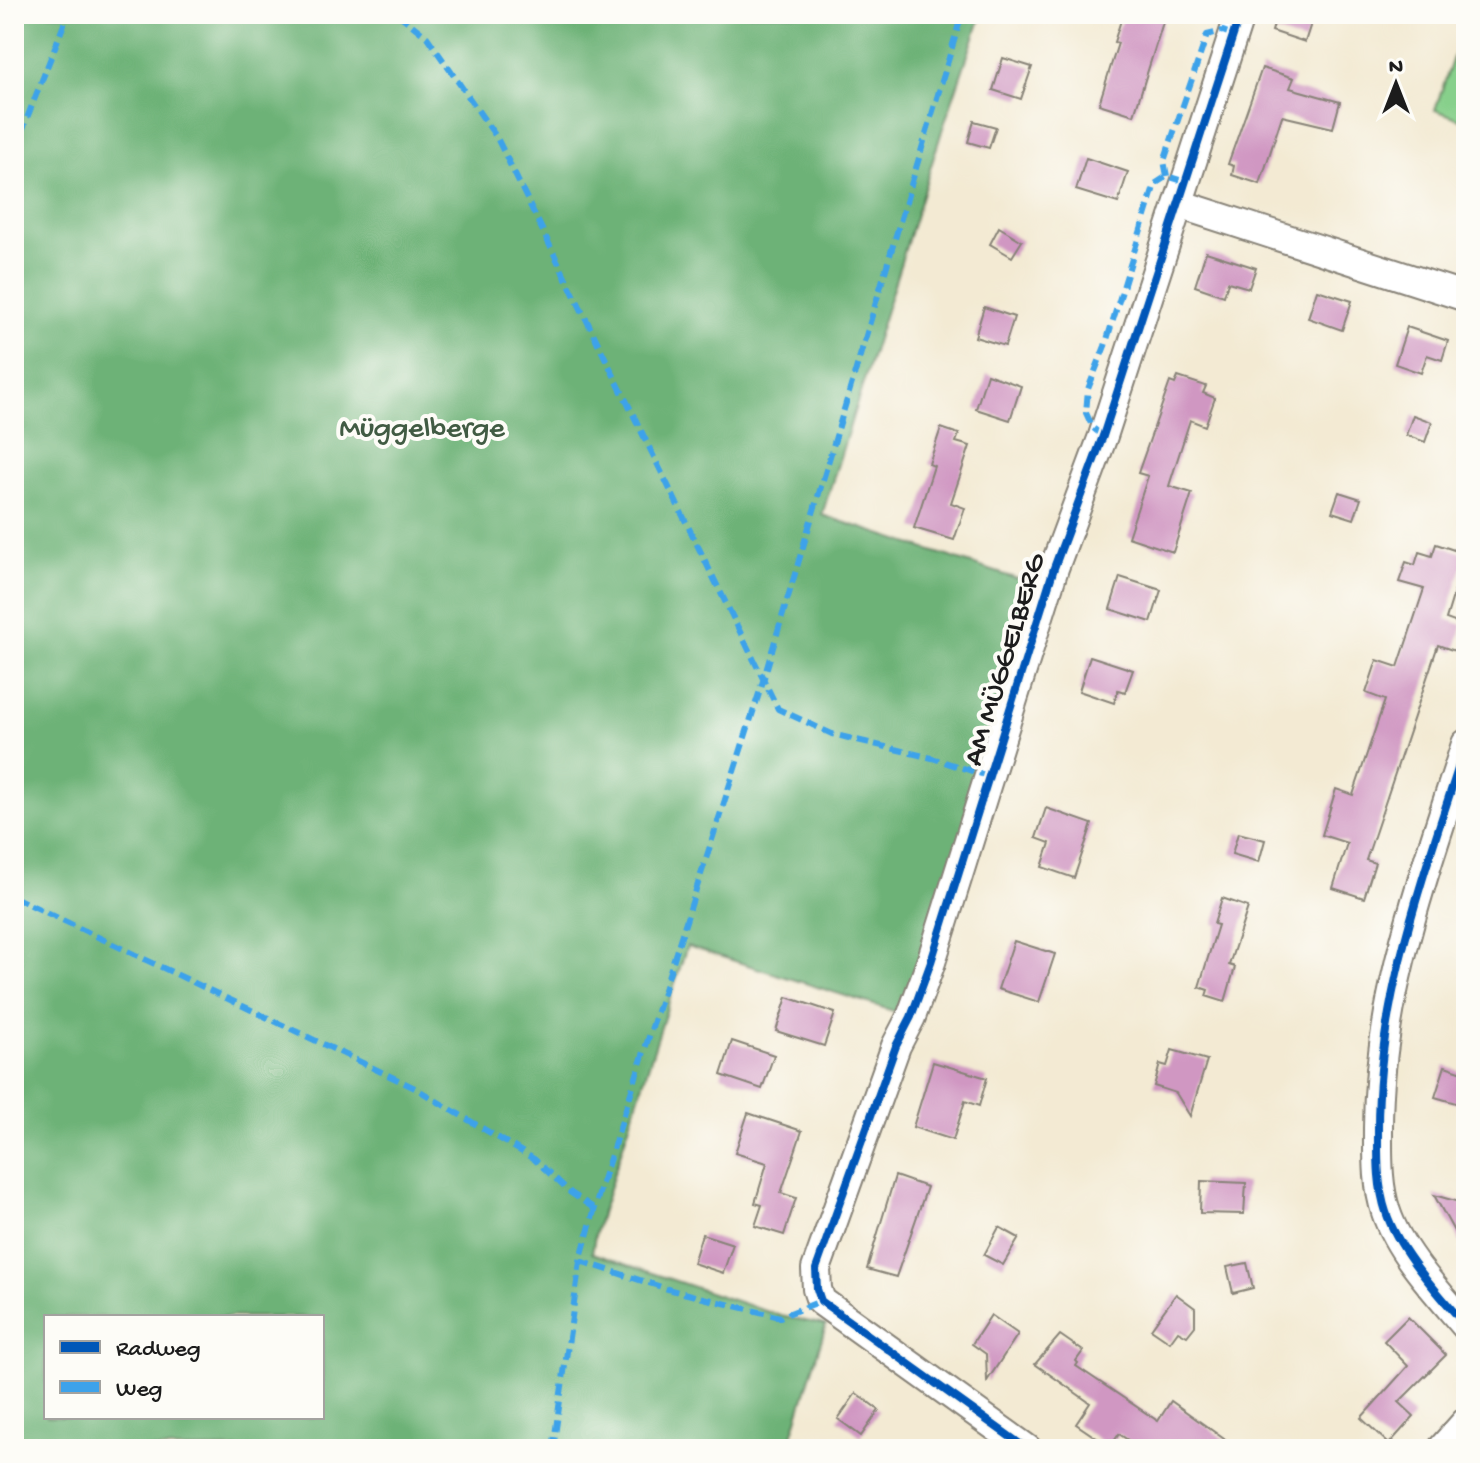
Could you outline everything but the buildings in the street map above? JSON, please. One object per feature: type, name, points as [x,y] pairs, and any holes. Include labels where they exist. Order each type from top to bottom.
[{"type":"street","name":"AM MÜGGELBERG","points":[[1027,1449],[821,1301],[816,1269],[896,1046],[911,1017],[931,962],[1054,568],[1103,436],[1240,14]]},
{"type":"street","points":[[1179,204],[1466,297]]},
{"type":"street","points":[[1466,744],[1412,909],[1393,987],[1382,1055],[1377,1167],[1386,1213],[1417,1268],[1466,1326]]},
{"type":"street","points":[[1442,1449],[1466,1422]]},
{"type":"green space","name":"Müggelberge","points":[[14,14],[982,14],[942,131],[822,515],[1042,587],[906,1015],[687,946],[596,1230],[592,1253],[781,1316],[826,1325],[788,1449],[14,1449]]},
{"type":"green space","points":[[1466,20],[1466,121],[1435,110]]},
{"type":"marked path","points":[[14,151],[68,14]]},
{"type":"marked path","points":[[398,14],[427,37],[497,138],[778,709],[832,734],[932,758],[991,777]]},
{"type":"marked path","points":[[553,1449],[580,1261],[602,1183],[763,681],[962,14]]},
{"type":"marked path","points":[[1167,176],[1164,161],[1207,35],[1223,31],[1233,35]]},
{"type":"marked path","points":[[1460,65],[1466,67]]},
{"type":"marked path","points":[[1103,436],[1093,428],[1086,413],[1088,389],[1105,346],[1155,184],[1167,176],[1186,182]]},
{"type":"marked path","points":[[14,897],[415,1088],[534,1159],[571,1193],[595,1209]]},
{"type":"marked path","points":[[580,1261],[671,1290],[780,1317],[821,1301]]},
{"type":"cycle path","points":[[1027,1449],[821,1301],[816,1269],[896,1046],[911,1017],[931,962],[1054,568],[1103,436],[1240,14]]},
{"type":"cycle path","points":[[1466,744],[1395,981],[1380,1078],[1378,1139],[1381,1191],[1392,1227],[1421,1272],[1466,1326]]}]
